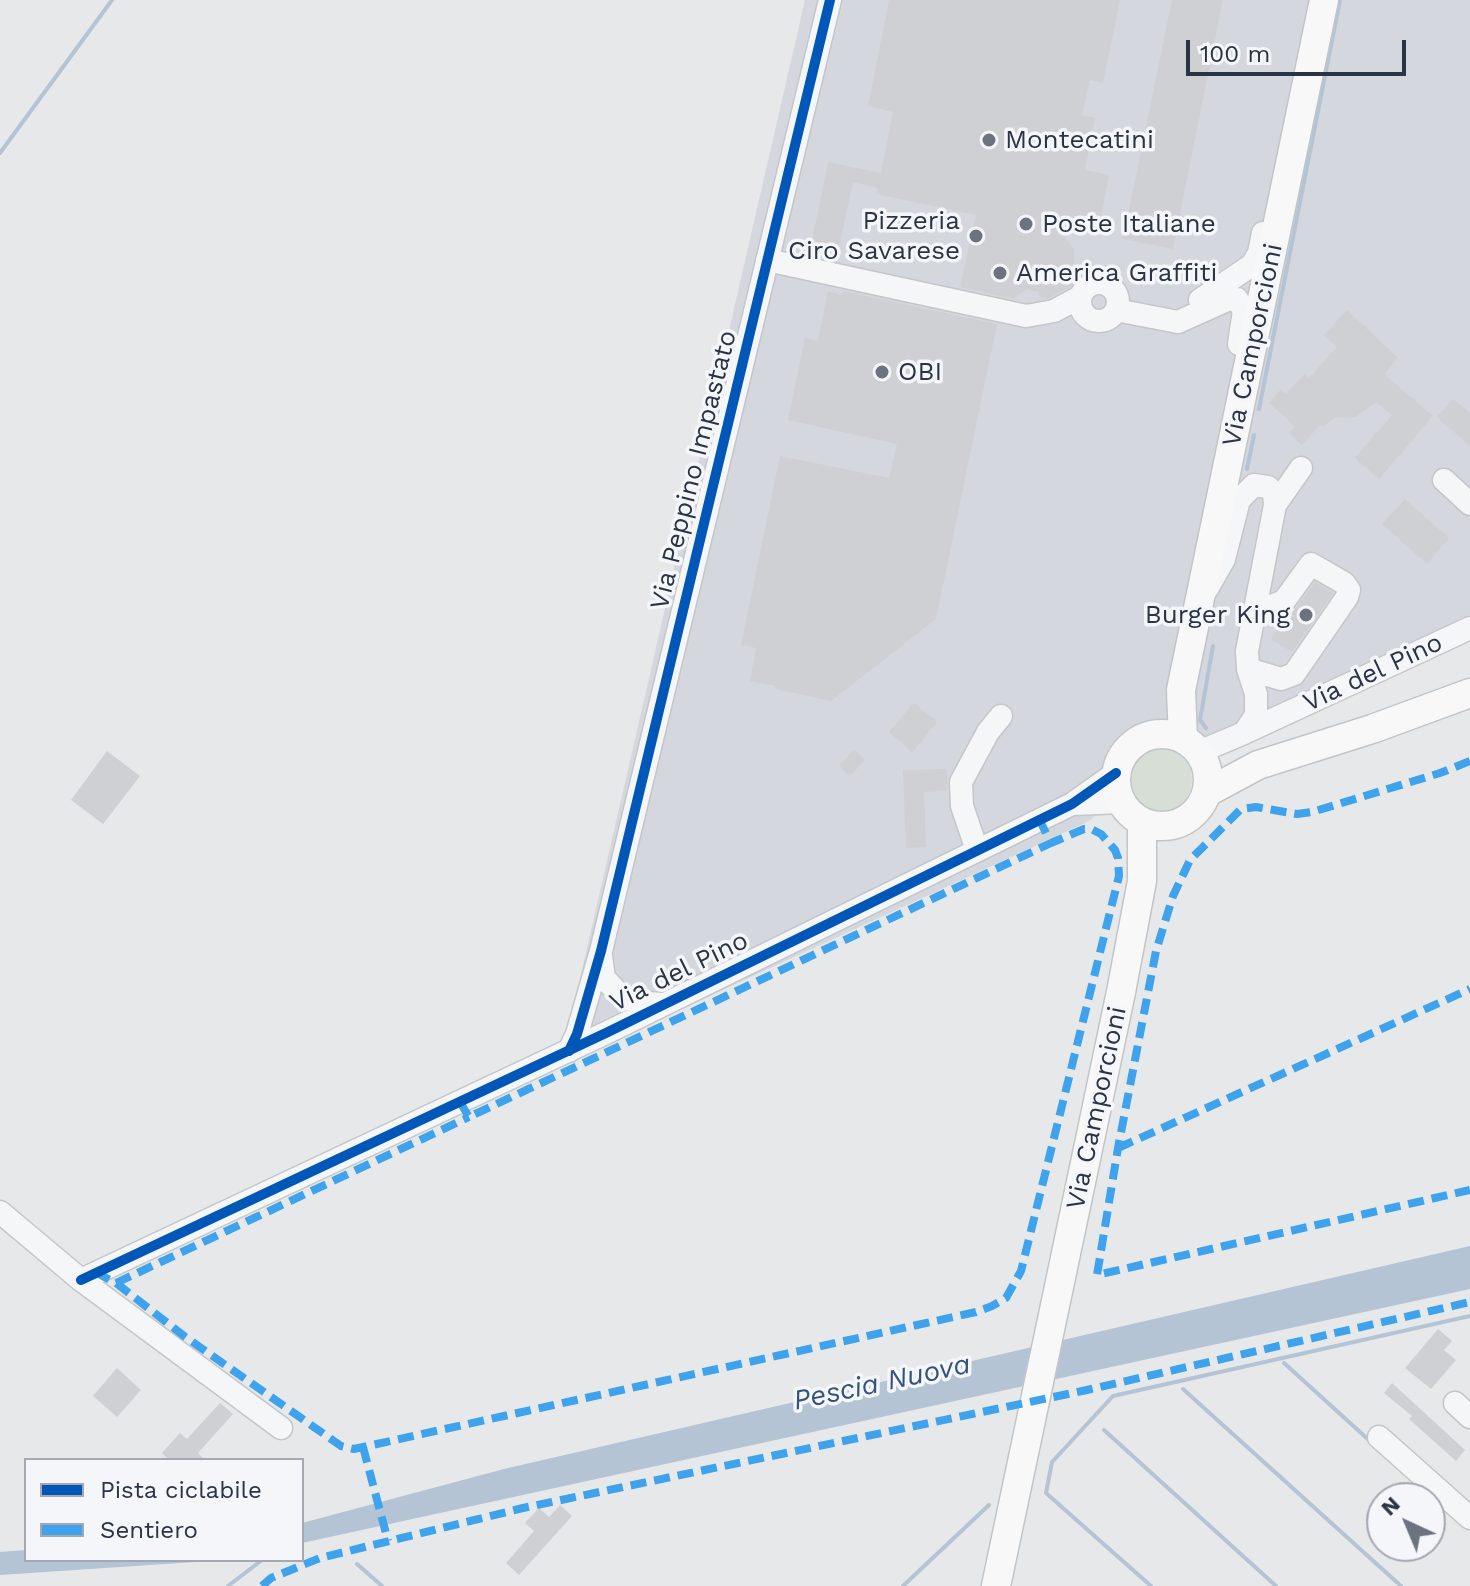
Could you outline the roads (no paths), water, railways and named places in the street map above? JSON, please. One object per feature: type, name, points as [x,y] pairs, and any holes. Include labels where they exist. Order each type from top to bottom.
[{"type":"main road","name":"Via Camporcioni","points":[[1181,690],[1324,0]]},
{"type":"main road","points":[[1153,735],[1181,690]]},
{"type":"main road","points":[[1181,690],[1196,751],[1208,777],[1206,793],[1194,813],[1181,822],[1154,824],[1130,814],[1117,793],[1116,773],[1129,748],[1153,735],[1169,734],[1196,751],[1258,765]]},
{"type":"main road","points":[[1206,793],[1258,765],[1372,729],[1470,693]]},
{"type":"main road","name":"Via Camporcioni","points":[[996,1586],[1154,824]]},
{"type":"street","name":"Via Peppino Impastato","points":[[569,1051],[601,951],[830,0]]},
{"type":"street","points":[[1117,306],[1178,313],[1252,265],[1259,253],[1278,163],[1300,114]]},
{"type":"street","points":[[767,260],[1026,316],[1054,311],[1080,297],[1085,288],[1098,282],[1113,289],[1117,306]]},
{"type":"street","points":[[1117,306],[1178,322],[1230,299],[1237,299],[1242,304],[1244,320],[1222,433],[1224,489]]},
{"type":"street","points":[[1275,505],[1301,468]]},
{"type":"street","points":[[1444,480],[1470,504]]},
{"type":"street","points":[[1200,600],[1224,559],[1235,511],[1244,493],[1254,485],[1265,484],[1272,490],[1275,505],[1247,651],[1248,669],[1256,694],[1256,715],[1244,733]]},
{"type":"street","points":[[1248,669],[1281,679],[1294,674],[1349,590],[1344,583],[1311,564],[1282,603],[1255,613]]},
{"type":"street","name":"Via del Pino","points":[[1196,751],[1244,733],[1470,628]]},
{"type":"street","points":[[1256,694],[1277,718]]},
{"type":"street","points":[[977,850],[960,793],[966,769],[994,720]]},
{"type":"street","name":"Via del Pino","points":[[81,1280],[569,1051],[1072,804],[1116,773]]},
{"type":"street","name":"Via del Pino","points":[[1072,804],[1121,802]]},
{"type":"street","points":[[584,1010],[594,1025],[609,1031],[614,1008],[604,978],[601,951]]},
{"type":"street","points":[[604,978],[627,999],[663,1004]]},
{"type":"street","points":[[0,1212],[81,1280],[281,1428]]},
{"type":"street","points":[[1379,1437],[1470,1518]]},
{"type":"water","name":"Pescia Nuova","points":[[1470,1246],[1470,1289],[304,1543],[304,1522],[504,1469]]},
{"type":"water","points":[[24,1550],[24,1562],[195,1562],[0,1575],[0,1552]]},
{"type":"waterway","points":[[0,153],[112,0]]},
{"type":"waterway","points":[[1259,409],[1340,0]]},
{"type":"waterway","points":[[1247,469],[1254,435]]},
{"type":"waterway","points":[[1206,728],[1200,720],[1213,646]]},
{"type":"waterway","points":[[1151,1586],[1046,1493],[1052,1462],[1113,1396],[1470,1316]]},
{"type":"waterway","points":[[1284,1363],[1371,1442]]},
{"type":"waterway","points":[[1183,1389],[1401,1586]]},
{"type":"waterway","points":[[1104,1430],[1276,1586]]},
{"type":"waterway","points":[[903,1586],[989,1505]]},
{"type":"waterway","points":[[228,1586],[259,1562]]},
{"type":"waterway","points":[[357,1564],[382,1586]]},
{"type":"place","name":"Montecatini","points":[[989,140]]},
{"type":"place","name":"Poste Italiane","points":[[1026,224]]},
{"type":"place","name":"Pizzeria Ciro Savarese","points":[[976,236]]},
{"type":"place","name":"America Graffiti","points":[[1000,273]]},
{"type":"place","name":"OBI","points":[[882,372]]},
{"type":"place","name":"Burger King","points":[[1306,615]]}]
